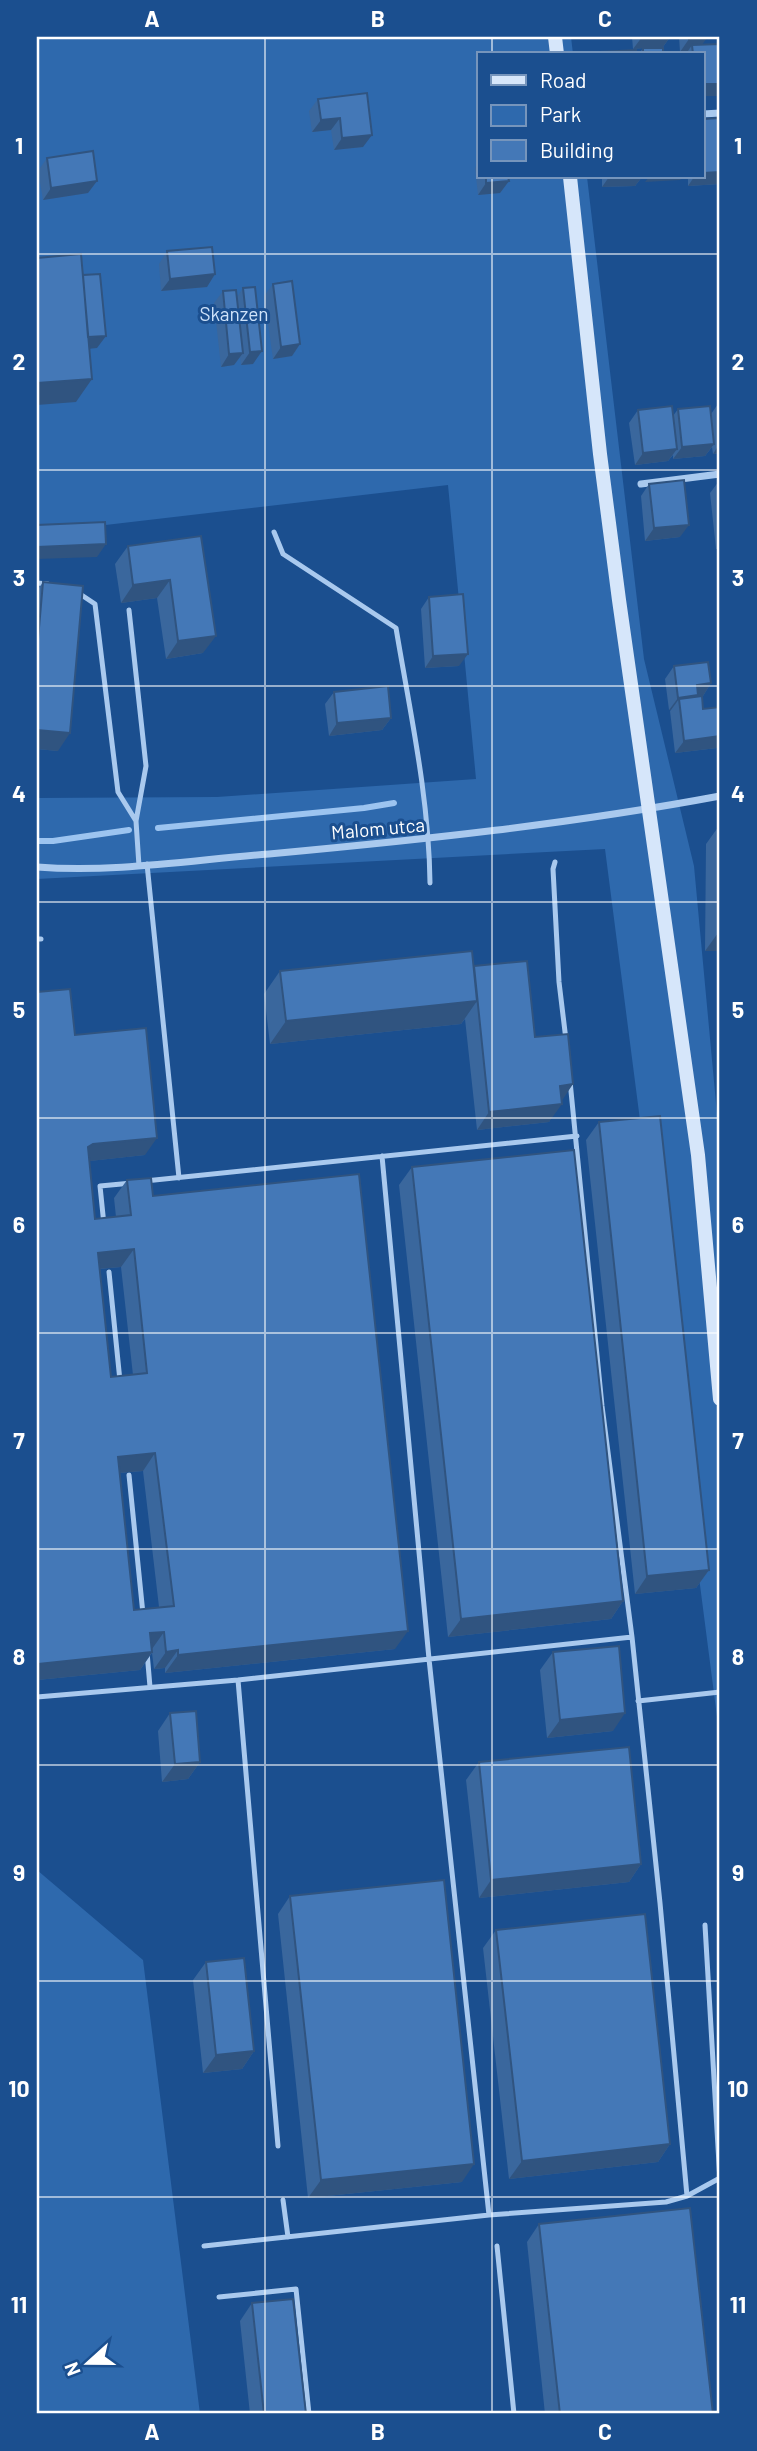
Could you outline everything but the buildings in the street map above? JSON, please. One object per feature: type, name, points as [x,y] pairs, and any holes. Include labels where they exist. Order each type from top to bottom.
[{"type":"street","points":[[570,178],[603,481],[698,1155],[720,1399]]},
{"type":"street","points":[[641,484],[720,474]]},
{"type":"street","name":"Malom utca","points":[[37,867],[64,869],[143,865],[429,840],[720,796]]},
{"type":"lane","points":[[274,532],[283,554],[396,628],[424,791],[430,883]]},
{"type":"lane","points":[[37,583],[57,584]]},
{"type":"lane","points":[[66,585],[95,604],[118,792],[136,821]]},
{"type":"lane","points":[[129,610],[146,766],[136,821],[179,1178]]},
{"type":"lane","points":[[555,862],[553,869],[557,953],[566,1046]]},
{"type":"lane","points":[[569,1072],[603,1406],[632,1637],[687,2196]]},
{"type":"lane","points":[[105,1231],[100,1186],[577,1136]]},
{"type":"lane","points":[[382,1156],[429,1659],[489,2215]]},
{"type":"lane","points":[[109,1272],[120,1388]]},
{"type":"lane","points":[[129,1475],[144,1624]]},
{"type":"lane","points":[[37,1697],[238,1680],[632,1637]]},
{"type":"lane","points":[[147,1651],[150,1687]]},
{"type":"lane","points":[[238,1680],[278,2146]]},
{"type":"lane","points":[[638,1701],[720,1692]]},
{"type":"lane","points":[[204,2246],[489,2215],[666,2202],[687,2196],[720,2180],[705,1925]]},
{"type":"lane","points":[[283,2200],[288,2237]]},
{"type":"lane","points":[[497,2246],[514,2414]]},
{"type":"lane","points":[[219,2297],[296,2289],[309,2414]]},
{"type":"green space","name":"Skanzen","points":[[37,37],[571,37],[573,52],[477,52],[477,178],[587,178],[644,659],[694,866],[720,1146],[720,1740],[605,849],[37,879],[37,798],[217,797],[476,779],[448,485],[37,533]]},
{"type":"green space","points":[[37,1870],[143,1960],[200,2414],[37,2414]]},
{"type":"waterway","points":[[158,828],[394,803]]},
{"type":"waterway","points":[[37,841],[129,830]]}]
